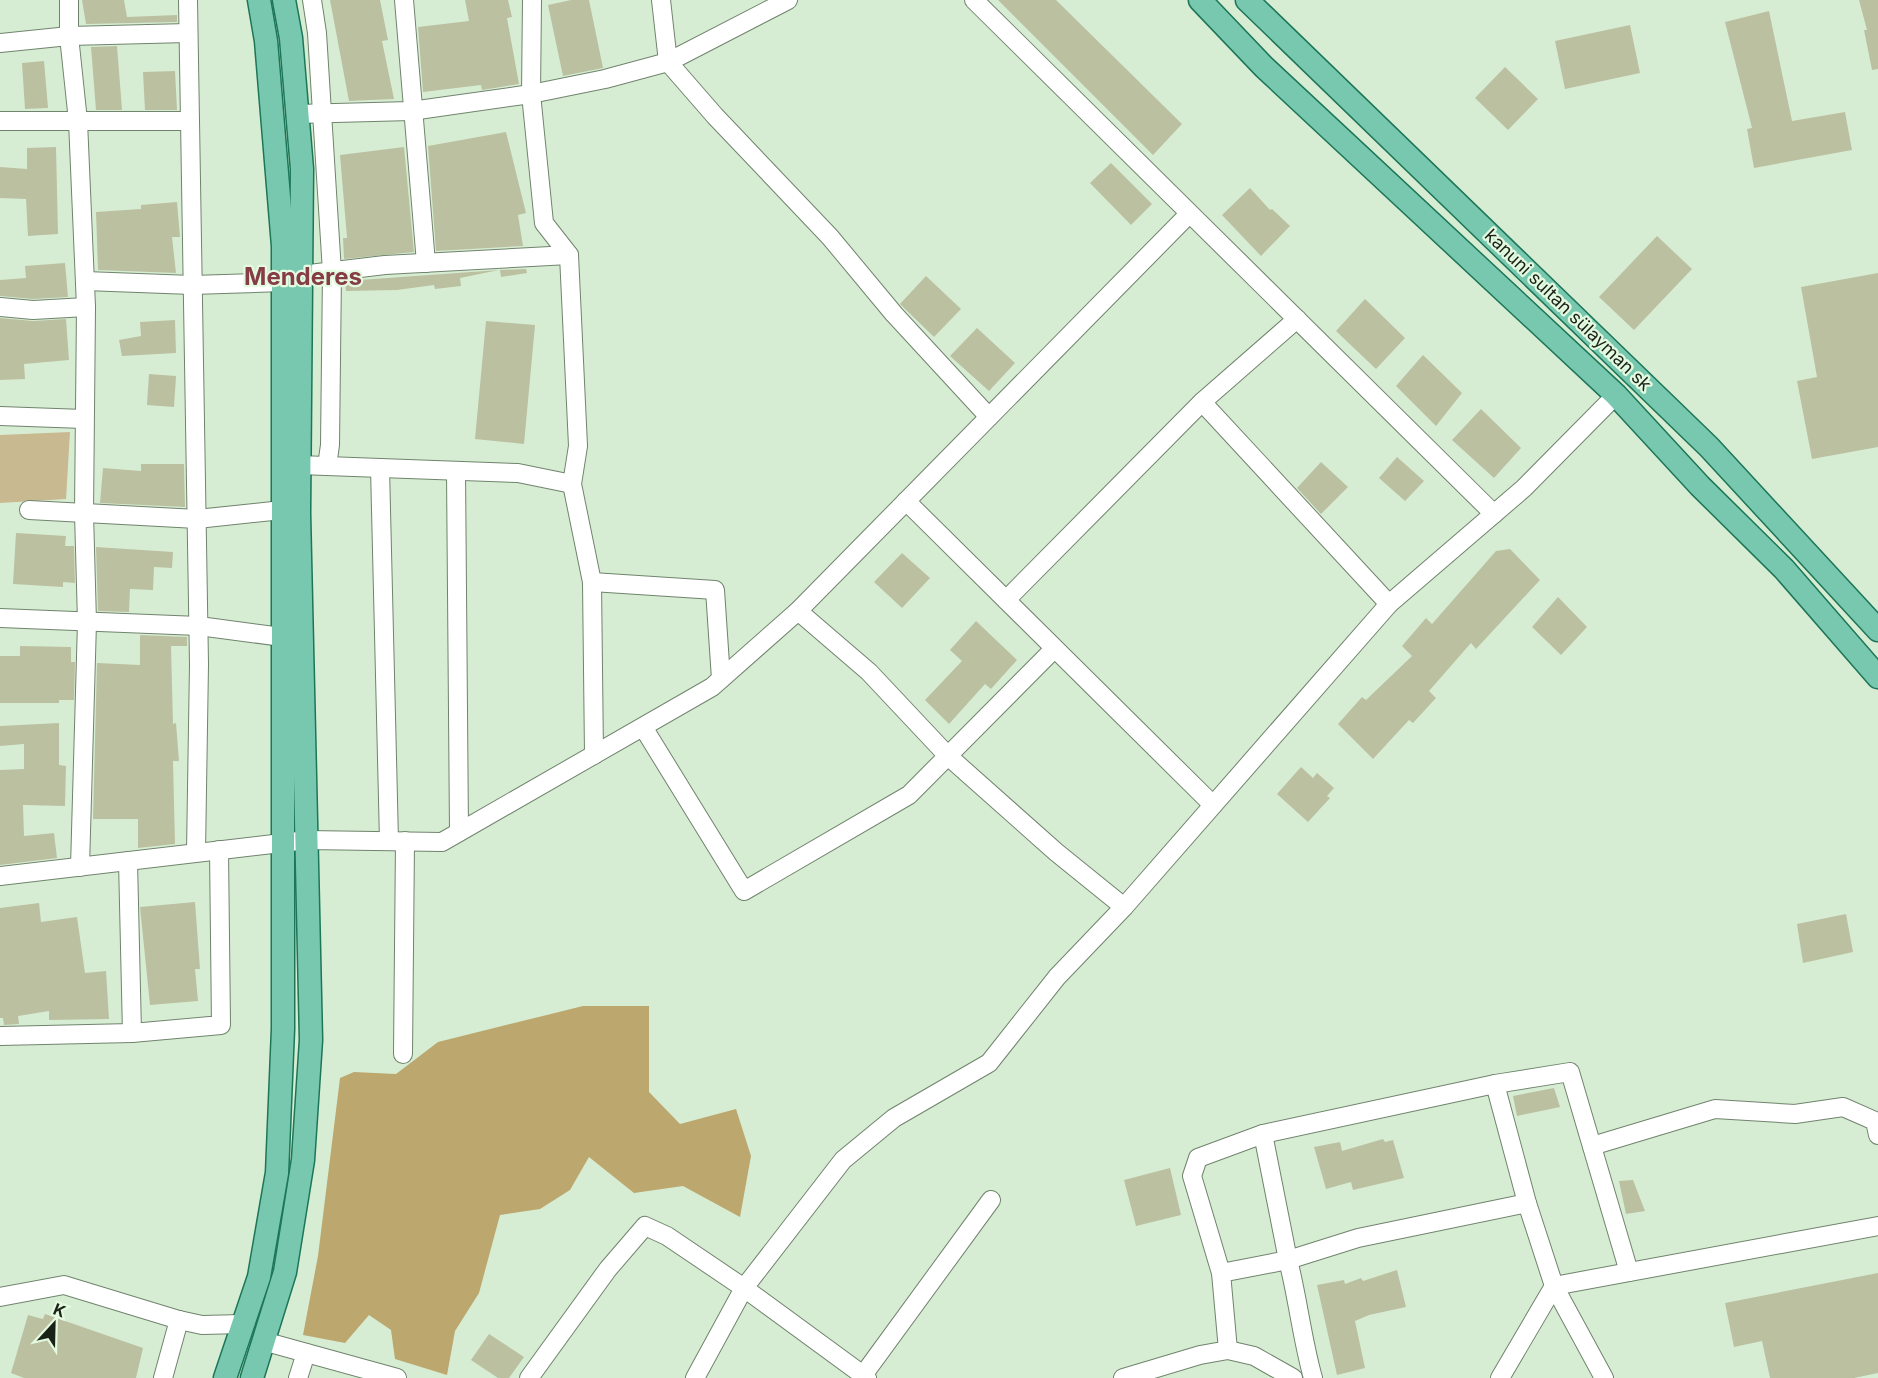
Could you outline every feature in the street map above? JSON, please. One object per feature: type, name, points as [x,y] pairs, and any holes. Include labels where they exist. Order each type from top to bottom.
[{"type":"main road","points":[[252,1378],[285,1272],[303,1160],[311,1040],[299,465],[292,279],[283,246],[266,41],[259,0]]},
{"type":"main road","points":[[225,1378],[259,1276],[277,1173],[283,1029],[282,510],[292,279],[302,169],[291,38],[284,0]]},
{"type":"main road","points":[[1200,0],[1264,67],[1616,395],[1700,486],[1785,569],[1878,677]]},
{"type":"main road","name":"kanuni sultan sülayman sk","points":[[1248,0],[1709,447],[1878,630]]},
{"type":"street","points":[[69,0],[69,36],[78,121],[86,306],[84,513],[87,622],[80,867]]},
{"type":"street","points":[[188,0],[199,626],[196,852]]},
{"type":"street","points":[[312,0],[317,33],[332,272],[330,445],[327,466]]},
{"type":"street","points":[[404,0],[411,111],[426,263]]},
{"type":"street","points":[[532,0],[531,94],[544,223],[569,255],[578,446],[572,484],[592,582],[594,754]]},
{"type":"street","points":[[661,0],[668,62],[715,116],[830,237],[894,314],[989,417]]},
{"type":"street","points":[[297,114],[411,111],[531,94],[605,79],[668,62],[788,0]]},
{"type":"street","points":[[974,0],[1188,215],[1494,514]]},
{"type":"street","points":[[0,43],[69,36],[188,33]]},
{"type":"street","points":[[0,121],[189,121]]},
{"type":"street","points":[[0,876],[307,840],[442,842],[712,687],[798,611],[1188,215]]},
{"type":"street","points":[[85,281],[192,285],[292,279],[332,272],[426,263],[569,255]]},
{"type":"street","points":[[0,307],[33,310],[86,306]]},
{"type":"street","points":[[1006,600],[1202,402],[1297,319]]},
{"type":"street","points":[[695,1378],[744,1288],[843,1160],[894,1118],[989,1064],[1058,977],[1124,907],[1389,604],[1524,488],[1616,395]]},
{"type":"street","points":[[1202,402],[1389,604]]},
{"type":"street","points":[[0,416],[84,419]]},
{"type":"street","points":[[299,465],[518,473],[572,484]]},
{"type":"street","points":[[380,468],[397,841],[403,1054]]},
{"type":"street","points":[[456,471],[459,832]]},
{"type":"street","points":[[906,501],[1213,804]]},
{"type":"street","points":[[29,510],[197,519],[282,510]]},
{"type":"street","points":[[592,582],[716,590],[721,679]]},
{"type":"street","points":[[798,611],[869,672],[948,756],[1056,852],[1124,907]]},
{"type":"street","points":[[0,618],[199,626],[282,637]]},
{"type":"street","points":[[643,727],[744,891],[909,795],[1054,649]]},
{"type":"street","points":[[0,1036],[132,1033],[221,1025],[219,850]]},
{"type":"street","points":[[128,861],[132,1033]]},
{"type":"street","points":[[1228,1350],[1221,1273],[1191,1176],[1198,1158],[1263,1134],[1495,1084],[1570,1072],[1629,1272]]},
{"type":"street","points":[[1495,1084],[1527,1203],[1554,1286],[1604,1378]]},
{"type":"street","points":[[1592,1146],[1715,1109],[1795,1114],[1843,1107],[1875,1121],[1878,1135]]},
{"type":"street","points":[[1263,1134],[1296,1291],[1302,1339],[1313,1378]]},
{"type":"street","points":[[529,1378],[608,1269],[645,1226],[667,1236],[744,1288],[863,1377],[991,1200]]},
{"type":"street","points":[[1221,1273],[1288,1260],[1358,1238],[1527,1203]]},
{"type":"street","points":[[1500,1378],[1554,1286],[1878,1226]]},
{"type":"street","points":[[0,1298],[64,1285],[179,1320],[202,1325],[243,1324]]},
{"type":"street","points":[[163,1378],[179,1320]]},
{"type":"street","points":[[263,1341],[397,1378]]},
{"type":"street","points":[[1123,1378],[1200,1355],[1228,1350],[1254,1356],[1293,1378]]},
{"type":"street","points":[[298,1378],[306,1353]]},
{"type":"shaded area","points":[[70,432],[66,499],[0,503],[0,435]]},
{"type":"shaded area","points":[[583,1006],[649,1006],[649,1092],[680,1124],[736,1109],[751,1156],[740,1217],[683,1186],[634,1193],[589,1157],[570,1190],[540,1209],[500,1215],[479,1293],[455,1331],[447,1375],[395,1359],[391,1330],[369,1315],[345,1343],[303,1335],[318,1256],[340,1078],[354,1072],[396,1074],[438,1042]]},
{"type":"building","points":[[82,0],[124,0],[127,17],[177,15],[177,22],[86,24]]},
{"type":"building","points":[[330,0],[380,0],[388,40],[382,41],[394,99],[349,101]]},
{"type":"building","points":[[465,0],[508,0],[512,17],[507,18],[519,84],[482,90],[481,85],[423,92],[418,27],[469,21]]},
{"type":"building","points":[[571,0],[589,0],[603,68],[563,76],[548,5]]},
{"type":"building","points":[[998,0],[1056,0],[1182,124],[1153,155]]},
{"type":"building","points":[[1859,0],[1878,0],[1878,69],[1872,70],[1864,30],[1867,30]]},
{"type":"building","points":[[1769,11],[1792,121],[1845,112],[1852,150],[1754,168],[1747,129],[1752,128],[1725,22]]},
{"type":"building","points":[[1630,25],[1640,73],[1565,89],[1555,41]]},
{"type":"building","points":[[117,46],[122,110],[96,110],[91,47]]},
{"type":"building","points":[[44,61],[48,108],[25,109],[22,63]]},
{"type":"building","points":[[1505,67],[1538,99],[1508,130],[1475,98]]},
{"type":"building","points":[[175,71],[177,110],[145,110],[143,72]]},
{"type":"building","points":[[506,132],[526,213],[518,215],[523,246],[436,251],[428,146]]},
{"type":"building","points":[[56,147],[58,234],[28,236],[26,199],[0,198],[0,167],[27,169],[27,148]]},
{"type":"building","points":[[404,147],[414,252],[344,259],[343,238],[347,238],[340,155]]},
{"type":"building","points":[[1111,163],[1152,204],[1131,225],[1090,183]]},
{"type":"building","points":[[1250,188],[1270,210],[1272,209],[1290,226],[1261,256],[1222,215]]},
{"type":"building","points":[[177,202],[180,237],[172,237],[176,273],[98,270],[96,212],[141,209],[141,205]]},
{"type":"building","points":[[1657,236],[1692,269],[1634,330],[1599,297]]},
{"type":"building","points":[[65,263],[68,297],[33,299],[0,296],[0,280],[26,278],[25,266]]},
{"type":"building","points":[[526,269],[527,273],[501,277],[500,270]]},
{"type":"building","points":[[499,270],[460,278],[461,286],[435,289],[434,285],[397,290],[346,291],[345,281]]},
{"type":"building","points":[[1878,273],[1878,447],[1812,459],[1797,381],[1817,377],[1801,287]]},
{"type":"building","points":[[926,276],[961,309],[934,337],[900,304]]},
{"type":"building","points":[[1365,299],[1405,338],[1376,369],[1336,331]]},
{"type":"building","points":[[0,318],[33,321],[66,319],[69,360],[24,364],[25,379],[0,380]]},
{"type":"building","points":[[175,320],[176,353],[122,356],[119,340],[141,336],[140,322]]},
{"type":"building","points":[[486,321],[535,325],[524,444],[475,439]]},
{"type":"building","points":[[977,328],[1015,363],[989,391],[950,356]]},
{"type":"building","points":[[1423,355],[1462,393],[1436,426],[1396,386]]},
{"type":"building","points":[[149,374],[176,376],[174,407],[147,405]]},
{"type":"building","points":[[1481,409],[1521,448],[1494,478],[1452,440]]},
{"type":"building","points":[[1397,457],[1424,481],[1405,501],[1379,478]]},
{"type":"building","points":[[1321,462],[1348,487],[1321,514],[1297,488]]},
{"type":"building","points":[[141,464],[184,464],[185,507],[100,503],[103,468],[141,471]]},
{"type":"building","points":[[16,533],[66,536],[65,546],[74,546],[75,583],[63,582],[63,587],[13,584]]},
{"type":"building","points":[[96,547],[173,552],[172,568],[154,567],[153,590],[130,589],[129,612],[98,611]]},
{"type":"building","points":[[1510,549],[1540,580],[1476,649],[1471,643],[1429,691],[1436,698],[1413,723],[1409,720],[1373,759],[1338,724],[1362,697],[1366,700],[1412,656],[1402,646],[1426,618],[1432,624],[1496,551]]},
{"type":"building","points":[[902,553],[930,578],[902,608],[874,582]]},
{"type":"building","points":[[1558,597],[1587,627],[1561,655],[1532,627]]},
{"type":"building","points":[[976,621],[1017,660],[991,689],[985,684],[949,724],[925,700],[962,661],[950,650]]},
{"type":"building","points":[[140,635],[187,637],[187,646],[171,646],[173,724],[176,723],[179,761],[173,761],[175,844],[138,848],[138,819],[93,819],[97,663],[140,665]]},
{"type":"building","points":[[20,646],[71,647],[71,662],[75,662],[74,700],[59,700],[59,703],[0,703],[0,656],[20,656]]},
{"type":"building","points":[[59,723],[59,765],[66,766],[65,806],[23,805],[24,836],[54,833],[57,858],[0,865],[0,770],[24,769],[24,744],[0,746],[0,726]]},
{"type":"building","points":[[1301,767],[1313,778],[1317,773],[1334,788],[1327,796],[1330,798],[1308,822],[1277,794]]},
{"type":"building","points":[[195,902],[200,969],[195,969],[198,1001],[150,1005],[140,907]]},
{"type":"building","points":[[39,903],[41,922],[77,917],[85,973],[106,971],[109,1019],[49,1020],[49,1011],[18,1016],[19,1024],[4,1025],[3,1018],[0,1018],[0,908]]},
{"type":"building","points":[[1846,914],[1853,952],[1803,963],[1797,924]]},
{"type":"building","points":[[1554,1088],[1560,1107],[1517,1116],[1513,1096]]},
{"type":"building","points":[[1383,1139],[1385,1142],[1393,1140],[1404,1178],[1353,1190],[1351,1182],[1326,1189],[1314,1147],[1340,1142],[1342,1151]]},
{"type":"building","points":[[1170,1168],[1181,1215],[1136,1226],[1124,1180]]},
{"type":"building","points":[[1633,1180],[1645,1211],[1626,1214],[1619,1181]]},
{"type":"building","points":[[1397,1270],[1406,1307],[1369,1315],[1355,1321],[1365,1368],[1337,1375],[1317,1285],[1344,1280],[1345,1284],[1361,1278],[1363,1281]]},
{"type":"building","points":[[1878,1273],[1878,1373],[1854,1378],[1770,1378],[1762,1341],[1734,1347],[1725,1303]]},
{"type":"building","points":[[45,1314],[143,1348],[136,1378],[24,1378],[11,1373],[28,1315],[43,1319]]},
{"type":"building","points":[[489,1334],[524,1357],[509,1378],[498,1378],[471,1360]]},
{"type":"district","name":"Menderes","points":[[303,277]]}]
